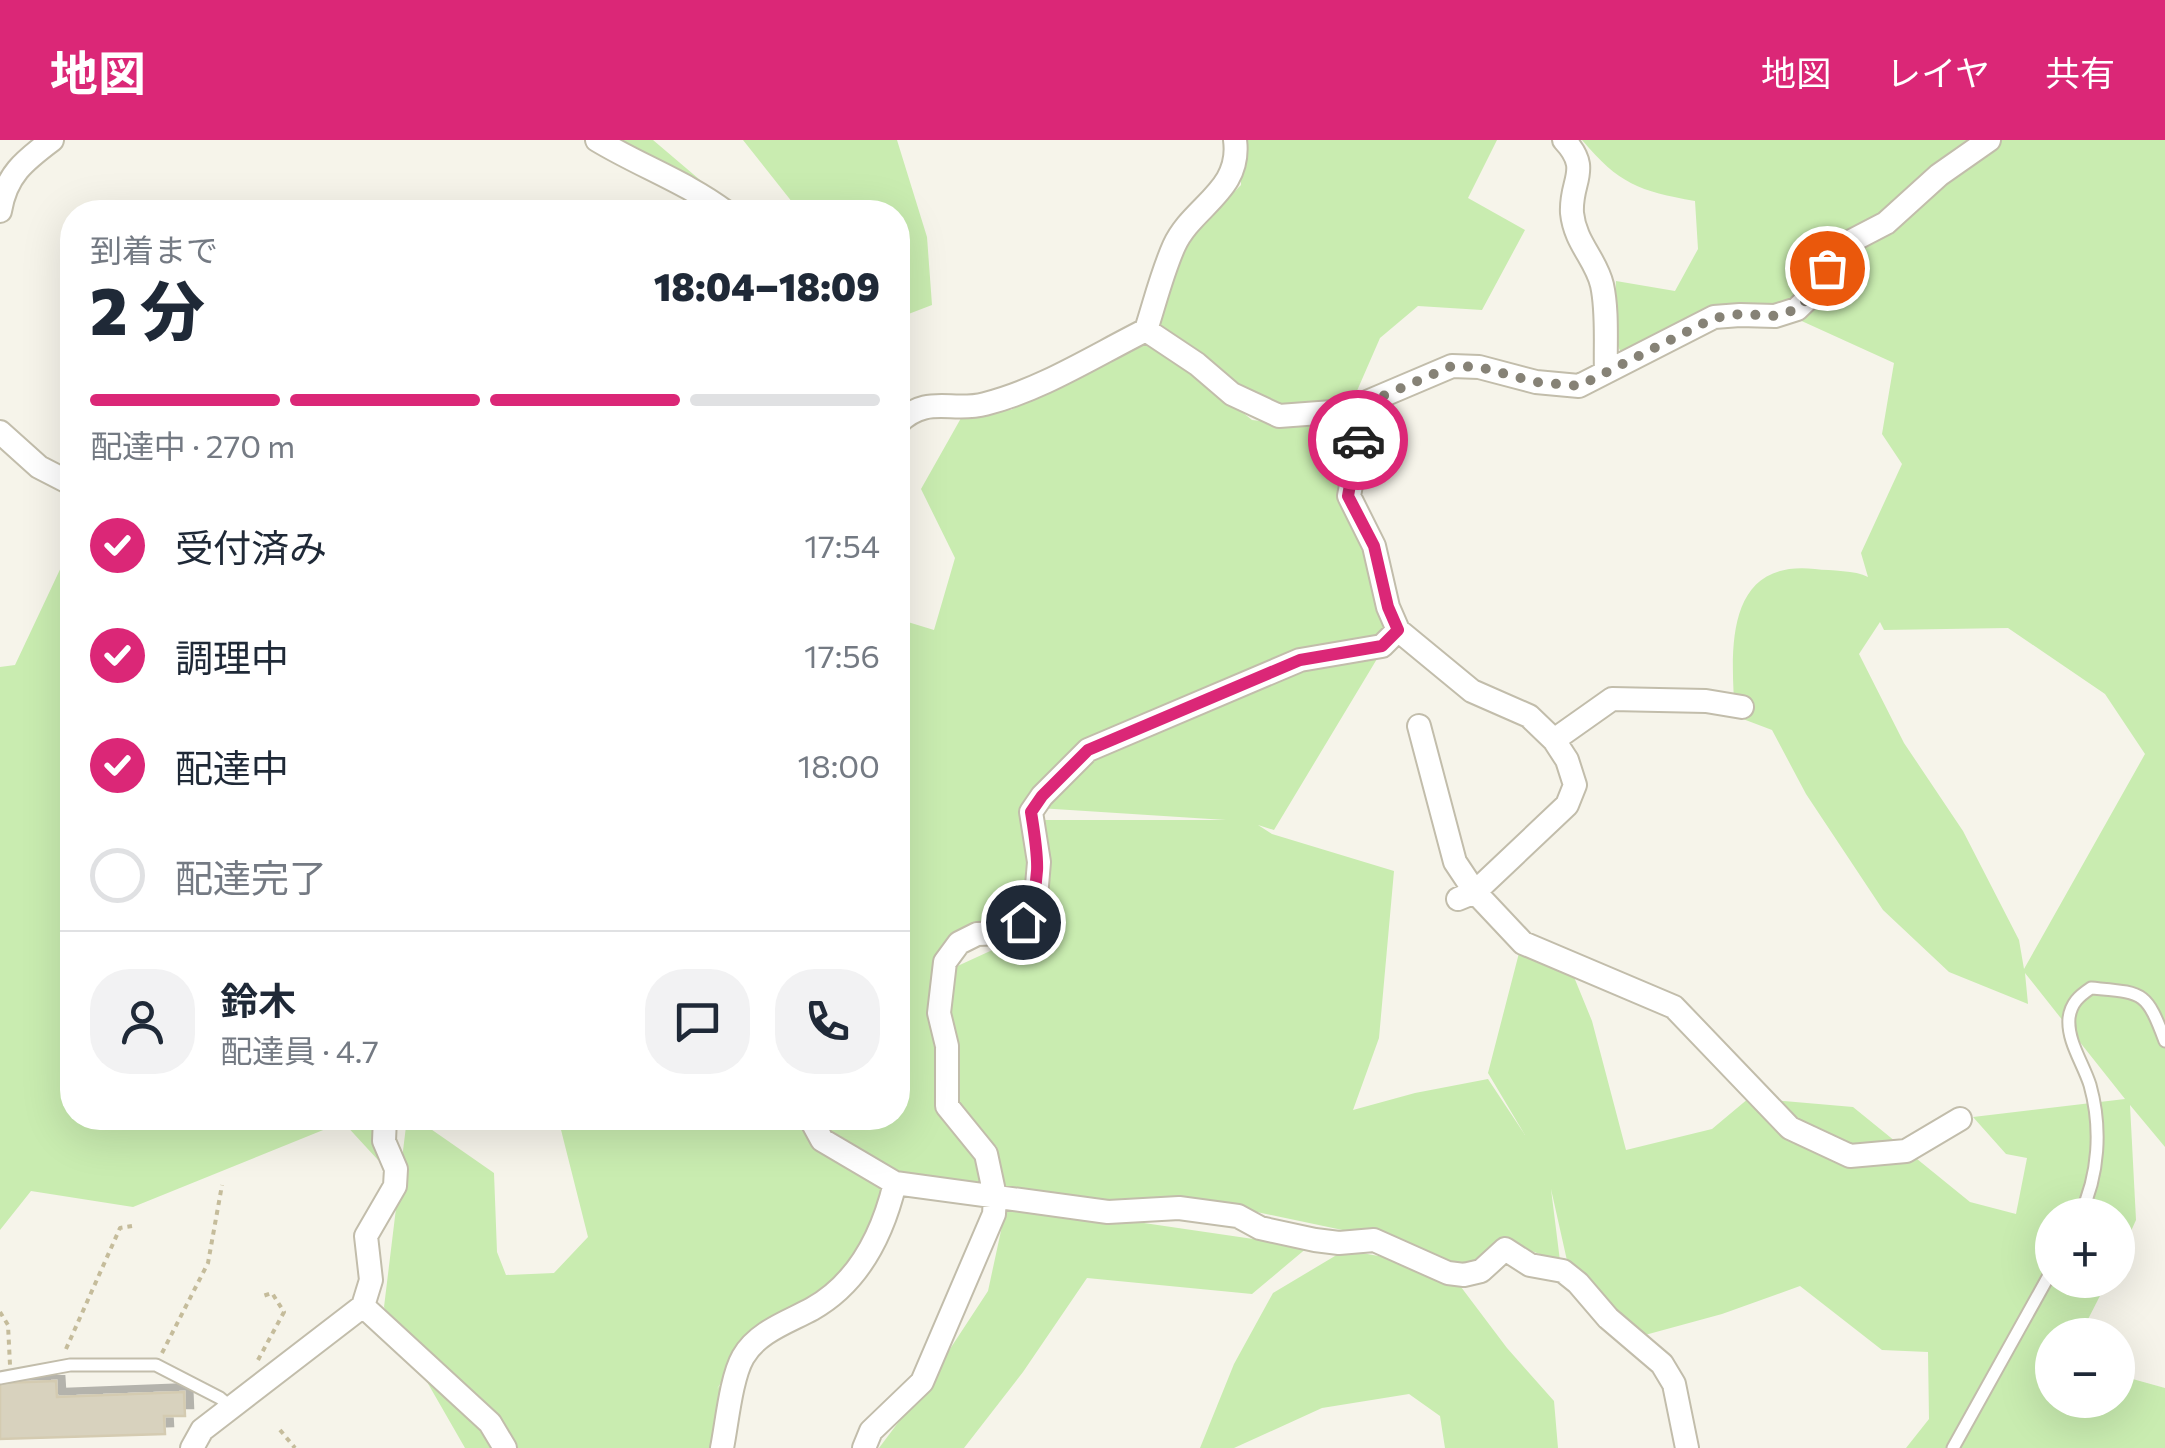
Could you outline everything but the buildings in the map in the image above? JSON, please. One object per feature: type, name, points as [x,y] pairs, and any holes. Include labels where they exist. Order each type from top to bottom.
[{"type":"street","points":[[0,211],[4,188],[26,159],[52,140]]},
{"type":"street","points":[[597,140],[710,200]]},
{"type":"street","points":[[910,408],[979,406],[1014,396],[1146,330],[1175,242],[1228,181],[1238,160],[1235,140]]},
{"type":"street","points":[[1564,140],[1580,165],[1572,211],[1580,245],[1602,286],[1606,372]]},
{"type":"street","points":[[1146,330],[1197,364],[1232,394],[1279,416],[1346,412],[1452,366],[1479,367],[1536,382],[1579,386],[1714,318],[1740,314],[1776,316],[1797,309],[1820,287],[1834,250],[1886,223],[1939,175],[1989,140]]},
{"type":"street","points":[[1346,412],[1359,440],[1348,496],[1374,546],[1388,607],[1398,630],[1472,691],[1528,716],[1554,740],[1568,760],[1576,785],[1567,806],[1467,896]]},
{"type":"street","points":[[0,432],[39,467],[60,478]]},
{"type":"street","points":[[864,1448],[871,1431],[922,1382],[994,1214],[995,1196],[986,1154],[947,1106],[947,1046],[940,1013],[945,962],[959,942],[977,934],[1007,933],[1023,922],[1036,897],[1039,862],[1031,812],[1088,750],[1300,660],[1382,646],[1398,630]]},
{"type":"street","points":[[1554,740],[1612,699],[1706,701],[1742,707]]},
{"type":"street","points":[[1420,726],[1467,896],[1524,943],[1674,1007],[1790,1128],[1850,1156],[1906,1150],[1960,1119]]},
{"type":"street","points":[[192,1448],[202,1430],[363,1306],[370,1280],[366,1236],[396,1186],[396,1170],[384,1141],[385,1130]]},
{"type":"street","points":[[817,1130],[822,1140],[895,1183],[1108,1212],[1178,1208],[1238,1216],[1260,1228],[1315,1240],[1374,1240],[1448,1274],[1480,1271],[1505,1249],[1530,1266],[1563,1271],[1608,1318],[1662,1364],[1674,1384],[1687,1448]]},
{"type":"street","points":[[722,1448],[741,1360],[753,1344],[817,1306],[871,1253],[886,1221],[895,1183]]},
{"type":"street","points":[[363,1306],[490,1422],[504,1448]]},
{"type":"lane","points":[[2088,1198],[2098,1148],[2090,1087],[2069,1031],[2075,1000],[2091,988],[2144,997],[2155,1013],[2165,1041]]},
{"type":"lane","points":[[1952,1448],[2036,1298]]},
{"type":"lane","points":[[5,1377],[58,1367],[156,1365],[232,1408]]},
{"type":"path","points":[[156,1365],[208,1263],[222,1184]]},
{"type":"path","points":[[58,1367],[120,1228],[132,1226]]},
{"type":"path","points":[[254,1391],[254,1368],[284,1312],[272,1293],[260,1297]]},
{"type":"path","points":[[0,1312],[8,1325],[5,1377]]},
{"type":"path","points":[[280,1430],[295,1448]]},
{"type":"green space","points":[[621,140],[653,140],[713,191]]},
{"type":"green space","points":[[743,140],[897,140],[927,237],[932,305],[910,313],[910,200],[790,200]]},
{"type":"green space","points":[[1241,140],[1497,140],[1468,198],[1525,230],[1482,310],[1418,306],[1380,338],[1353,400],[1285,410],[1245,394],[1158,325],[1185,241],[1241,185]]},
{"type":"green space","points":[[1582,140],[2165,140],[2165,1147],[2130,1105],[2135,1198],[2035,1198],[2035,1298],[2099,1298],[2089,1318],[2035,1318],[2035,1418],[2135,1418],[2135,1380],[2165,1388],[2165,1448],[1906,1448],[1929,1419],[1928,1352],[1882,1350],[1800,1286],[1722,1314],[1645,1335],[1568,1265],[1551,1189],[1560,1261],[1502,1241],[1476,1264],[1454,1265],[1390,1240],[1238,1208],[1104,1202],[1001,1187],[997,1147],[954,1105],[951,969],[1040,928],[1043,820],[1226,820],[1023,807],[1026,909],[1003,921],[949,936],[930,1012],[941,1108],[981,1156],[984,1186],[895,1183],[853,1272],[737,1358],[717,1389],[741,1360],[722,1448],[465,1448],[384,1307],[406,1130],[432,1130],[494,1173],[497,1252],[506,1275],[554,1273],[588,1237],[561,1130],[910,1130],[910,623],[934,630],[955,558],[921,489],[965,411],[1011,410],[1148,335],[1252,420],[1326,428],[1348,450],[1345,505],[1395,629],[1274,830],[1258,825],[1272,834],[1394,871],[1379,1038],[1353,1110],[1488,1079],[1525,1135],[1488,1073],[1519,953],[1574,977],[1592,1021],[1626,1150],[1712,1129],[1749,1098],[1853,1107],[1970,1202],[2016,1214],[2027,1158],[2006,1154],[1973,1117],[2125,1099],[2025,973],[2028,1004],[1949,972],[1883,910],[1806,794],[1772,730],[1735,716],[1734,639],[1748,594],[1763,579],[1785,570],[1843,571],[1868,577],[1861,553],[1902,464],[1882,434],[1894,363],[1775,309],[1719,305],[1622,355],[1613,335],[1616,281],[1675,291],[1698,249],[1695,201],[1644,189],[1619,176]],"holes":[[[1880,622],[1884,630],[2008,628],[2105,694],[2145,754],[2024,969],[2019,940],[1963,831],[1904,743],[1859,654]]]},
{"type":"green space","points":[[60,569],[60,1130],[323,1130],[133,1207],[31,1191],[0,1230],[0,667],[15,665]]},
{"type":"green space","points":[[350,1130],[379,1130],[378,1160]]},
{"type":"green space","points":[[1007,1203],[1308,1247],[1252,1294],[1087,1278],[1023,1372],[964,1448],[879,1448],[988,1291]]},
{"type":"green space","points":[[1345,1250],[1401,1260],[1461,1287],[1554,1401],[1558,1448],[1445,1448],[1440,1416],[1409,1394],[1322,1408],[1234,1448],[1200,1448],[1234,1364],[1273,1293]]},
{"type":"way so far","points":[[1358,440],[1346,412],[1452,366],[1479,367],[1536,382],[1579,386],[1714,318],[1740,314],[1776,316],[1797,309],[1820,287],[1827,268]]},
{"type":"route","points":[[1023,922],[1036,897],[1039,862],[1031,812],[1088,750],[1300,660],[1382,646],[1398,630],[1388,607],[1374,546],[1348,496],[1358,440]]}]
